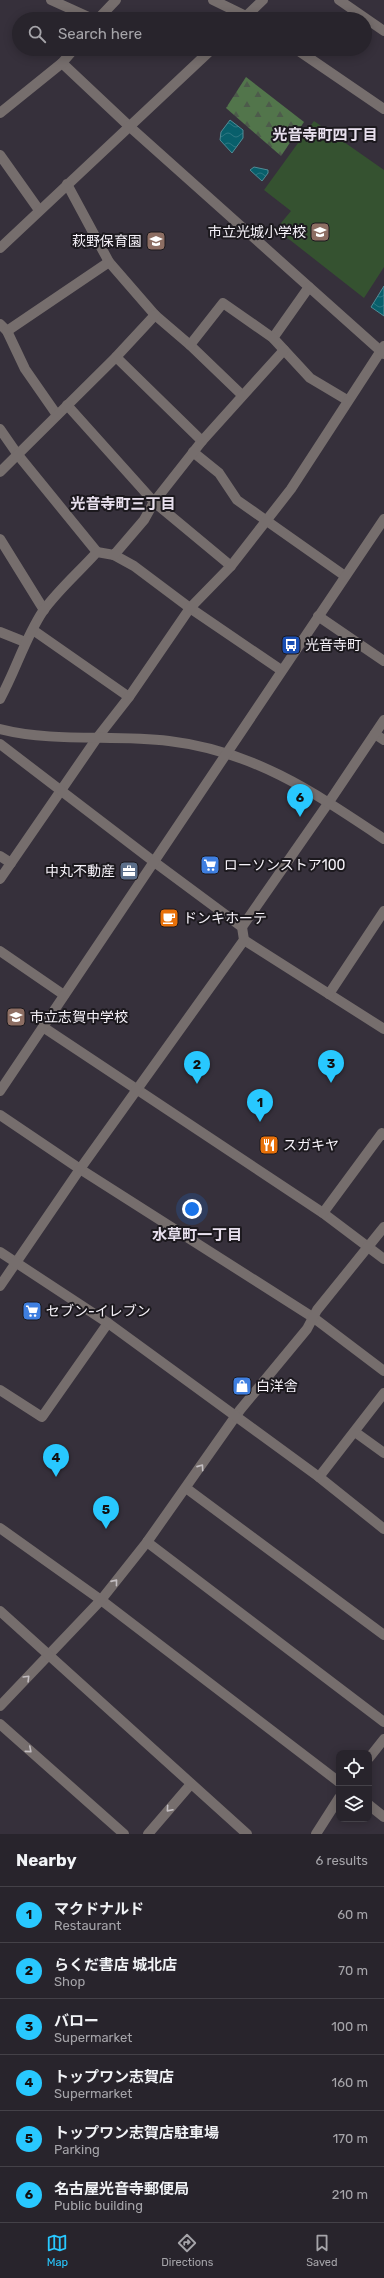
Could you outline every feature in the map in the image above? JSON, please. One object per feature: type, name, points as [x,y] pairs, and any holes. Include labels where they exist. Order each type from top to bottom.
[{"type":"street","points":[[51,0],[78,12]]},
{"type":"street","points":[[105,12],[116,0]]},
{"type":"street","points":[[213,0],[236,12]]},
{"type":"street","points":[[252,12],[263,0]]},
{"type":"street","points":[[338,0],[356,12]]},
{"type":"street","points":[[372,23],[384,31]]},
{"type":"street","points":[[0,113],[62,63],[68,56]]},
{"type":"street","points":[[0,248],[205,56]]},
{"type":"street","points":[[306,56],[384,109]]},
{"type":"street","points":[[0,879],[97,738],[130,697],[190,608],[230,566],[291,489],[348,400],[383,350],[308,286],[130,127],[62,63]]},
{"type":"street","points":[[0,155],[39,210]]},
{"type":"street","points":[[67,184],[109,262],[155,314],[190,345],[242,396]]},
{"type":"street","points":[[57,415],[25,369],[3,327],[109,262]]},
{"type":"street","points":[[273,338],[308,286]]},
{"type":"street","points":[[190,345],[223,304],[248,318],[273,338],[310,378],[348,400]]},
{"type":"street","points":[[0,472],[116,357],[155,314]]},
{"type":"street","points":[[114,554],[144,520],[154,502],[202,441],[284,350]]},
{"type":"street","points":[[116,357],[202,441]]},
{"type":"street","points":[[67,405],[154,502],[230,566]]},
{"type":"street","points":[[0,429],[18,454],[97,552],[114,554],[134,566],[190,608],[281,670]]},
{"type":"street","points":[[193,452],[219,473],[237,500],[345,576]]},
{"type":"street","points":[[0,1091],[281,670],[384,519]]},
{"type":"street","points":[[0,539],[44,610]]},
{"type":"street","points":[[0,699],[12,678],[25,642],[44,610],[97,552]]},
{"type":"street","points":[[318,616],[384,661]]},
{"type":"street","points":[[33,630],[130,697]]},
{"type":"street","points":[[0,632],[25,642]]},
{"type":"street","points":[[0,1286],[80,1169],[244,940],[242,927],[384,720]]},
{"type":"street","points":[[0,729],[40,736],[169,741],[226,752],[269,768],[329,802],[384,839]]},
{"type":"street","points":[[375,734],[384,740]]},
{"type":"street","points":[[0,744],[60,792],[242,927]]},
{"type":"street","points":[[0,856],[11,863]]},
{"type":"street","points":[[328,994],[384,911]]},
{"type":"street","points":[[244,940],[384,1029]]},
{"type":"street","points":[[0,951],[64,995]]},
{"type":"street","points":[[43,1027],[138,1088],[323,1212],[384,1260]]},
{"type":"street","points":[[0,1115],[80,1169],[314,1318],[384,1371]]},
{"type":"street","points":[[323,1212],[382,1133],[384,1135]]},
{"type":"street","points":[[0,1706],[100,1600],[147,1542],[235,1417],[307,1329],[317,1310],[384,1227]]},
{"type":"street","points":[[0,1252],[108,1323],[319,1477],[384,1529]]},
{"type":"street","points":[[0,1390],[42,1417],[108,1323]]},
{"type":"street","points":[[319,1477],[356,1432],[384,1393]]},
{"type":"street","points":[[356,1432],[384,1453]]},
{"type":"street","points":[[186,1488],[384,1635]]},
{"type":"street","points":[[0,1528],[100,1600],[336,1780]]},
{"type":"street","points":[[147,1542],[384,1722]]},
{"type":"street","points":[[0,1611],[50,1654],[247,1834]]},
{"type":"street","points":[[0,1724],[124,1834]]},
{"type":"street","points":[[372,1754],[384,1739]]},
{"type":"street","points":[[148,1834],[191,1784]]},
{"type":"street","points":[[316,1834],[336,1803]]},
{"type":"street","points":[[372,1807],[384,1817]]},
{"type":"green space","points":[[246,77],[304,122],[281,156],[226,108]]},
{"type":"green space","points":[[314,121],[384,170],[384,267],[364,298],[276,229],[291,211],[264,190]]},
{"type":"water","points":[[230,120],[243,130],[243,138],[232,153],[220,140],[221,132]]},
{"type":"water","points":[[254,167],[268,170],[268,173],[262,181],[250,170]]},
{"type":"water","points":[[384,286],[384,316],[371,307]]},
{"type":"place","name":"市立光城小学校","points":[[320,232]]},
{"type":"place","name":"萩野保育園","points":[[156,241]]},
{"type":"place","name":"光音寺町","points":[[291,645]]},
{"type":"place","name":"名古屋光音寺郵便局","points":[[300,817]]},
{"type":"place","name":"ローソンストア100","points":[[210,865]]},
{"type":"place","name":"中丸不動産","points":[[129,871]]},
{"type":"place","name":"ドンキホーテ","points":[[169,918]]},
{"type":"place","name":"市立志賀中学校","points":[[16,1017]]},
{"type":"place","name":"バロー","points":[[331,1083]]},
{"type":"place","name":"らくだ書店 城北店","points":[[197,1084]]},
{"type":"place","name":"マクドナルド","points":[[260,1122]]},
{"type":"place","name":"スガキヤ","points":[[269,1145]]},
{"type":"place","name":"セブン-イレブン","points":[[32,1311]]},
{"type":"place","name":"白洋舎","points":[[242,1386]]},
{"type":"place","name":"トップワン志賀店","points":[[56,1477]]},
{"type":"place","name":"トップワン志賀店駐車場","points":[[106,1529]]},
{"type":"district","name":"光音寺町四丁目","points":[[325,135]]},
{"type":"district","name":"光音寺町三丁目","points":[[123,504]]},
{"type":"district","name":"水草町一丁目","points":[[197,1235]]}]
